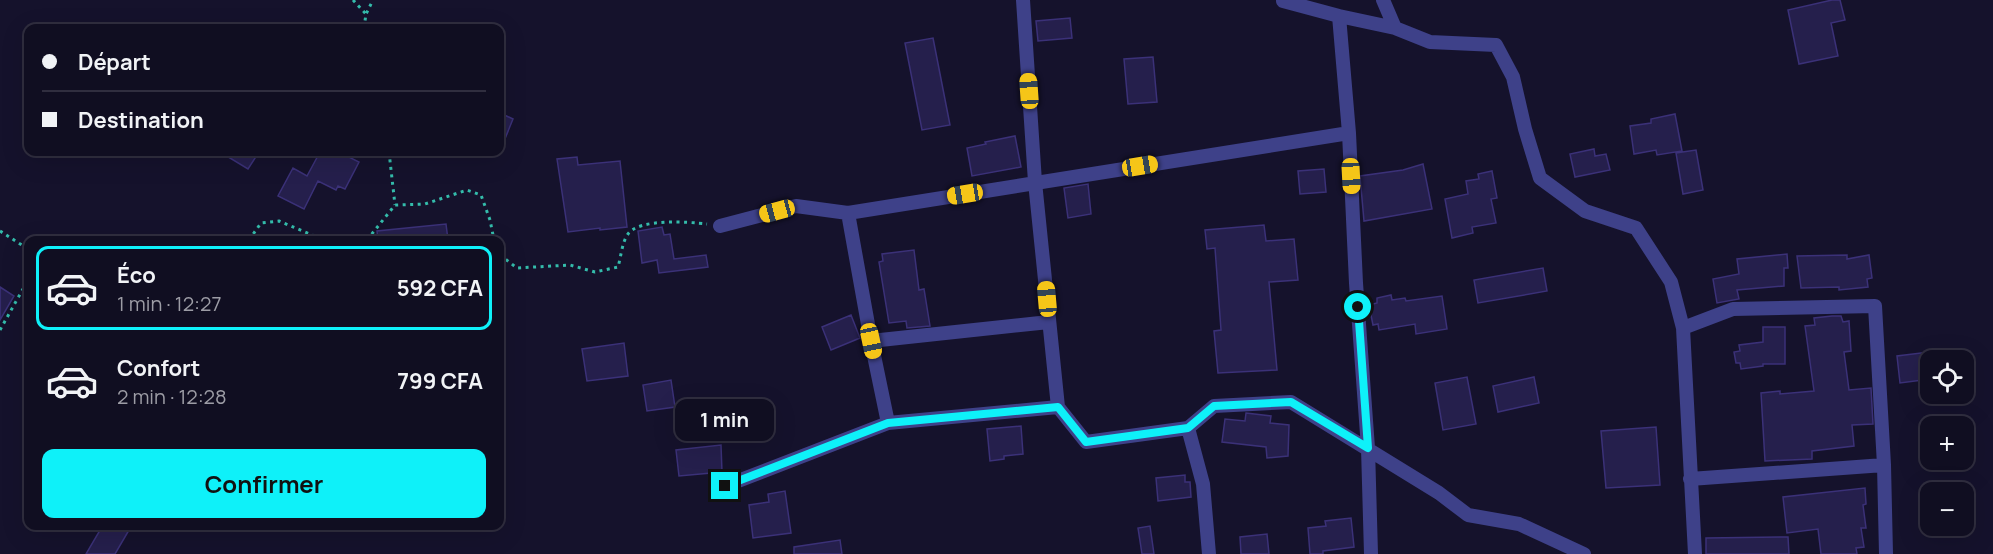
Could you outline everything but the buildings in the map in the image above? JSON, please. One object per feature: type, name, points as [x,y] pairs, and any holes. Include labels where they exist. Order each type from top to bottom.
[{"type":"street","points":[[1023,0],[1035,182],[1058,407],[1086,442],[1188,428],[1214,406],[1291,402],[1439,493],[1468,515],[1519,524],[1584,554]]},
{"type":"street","points":[[1283,0],[1339,16],[1395,28],[1430,42],[1496,45],[1513,77],[1525,129],[1540,178],[1585,212],[1636,228],[1671,282],[1683,328],[1695,554]]},
{"type":"street","points":[[1383,0],[1395,28]]},
{"type":"street","points":[[1339,16],[1349,133],[1356,283],[1368,448],[1371,554]]},
{"type":"street","points":[[720,226],[796,206],[848,213],[1349,133]]},
{"type":"street","points":[[848,213],[888,423]]},
{"type":"street","points":[[1683,328],[1733,309],[1875,306],[1884,465],[1886,554]]},
{"type":"street","points":[[871,341],[1049,322]]},
{"type":"street","points":[[725,486],[888,423],[1058,407]]},
{"type":"street","points":[[1188,428],[1203,483],[1209,554]]},
{"type":"street","points":[[1690,479],[1884,465]]},
{"type":"path","points":[[353,0],[366,14]]},
{"type":"path","points":[[365,24],[366,14],[373,0]]},
{"type":"path","points":[[389,156],[395,206]]},
{"type":"path","points":[[370,236],[395,206],[425,204],[467,190],[481,195],[493,236]]},
{"type":"path","points":[[252,236],[261,223],[279,221],[315,236]]},
{"type":"path","points":[[504,258],[518,268],[570,265],[595,272],[618,267],[627,234],[638,226],[683,222],[720,226]]},
{"type":"path","points":[[0,231],[24,246]]},
{"type":"path","points":[[0,330],[24,287]]},
{"type":"route","points":[[725,486],[888,423],[1058,407],[1086,442],[1188,428],[1214,406],[1291,402],[1368,448],[1358,307]]}]
